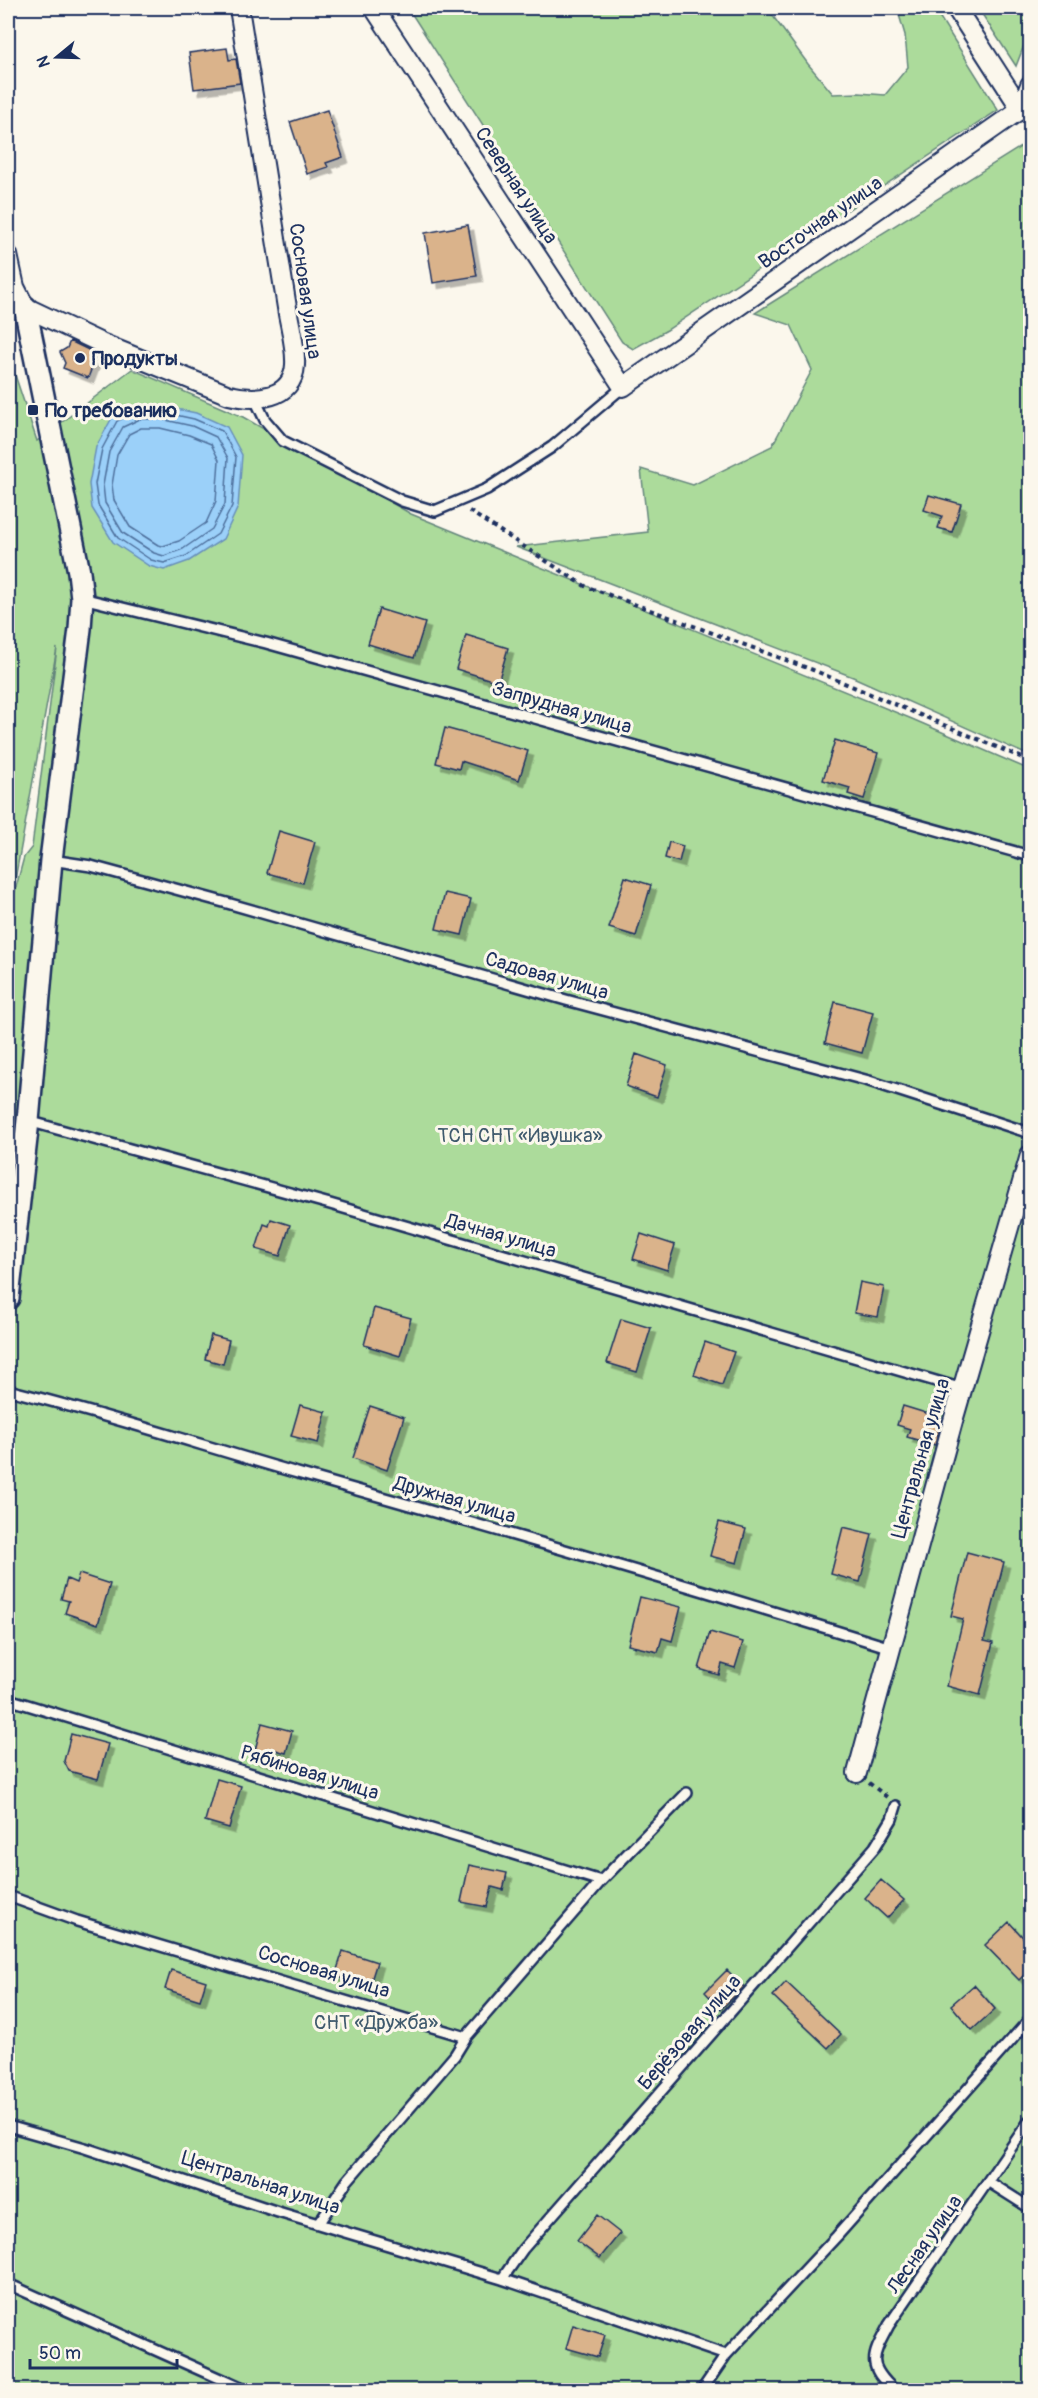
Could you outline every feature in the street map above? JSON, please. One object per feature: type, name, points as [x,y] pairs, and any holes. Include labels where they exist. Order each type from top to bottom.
[{"type":"street","name":"Сосновая улица","points":[[239,8],[295,363],[293,378],[280,391],[264,399],[255,399]]},
{"type":"street","name":"Северная улица","points":[[374,8],[623,387]]},
{"type":"street","points":[[956,8],[1026,111]]},
{"type":"street","points":[[1026,111],[1030,85]]},
{"type":"street","name":"Восточная улица","points":[[623,387],[1026,111]]},
{"type":"street","points":[[8,255],[16,302],[76,561],[82,598],[77,659],[51,860],[28,1121],[8,1298]]},
{"type":"street","points":[[16,302],[101,343],[218,391],[255,399]]},
{"type":"street","name":"Центральная улица","points":[[857,1773],[1030,1155]]},
{"type":"lane","points":[[255,399],[265,420],[283,441],[402,501],[435,511],[487,489],[552,447],[623,387]]},
{"type":"lane","name":"Запрудная улица","points":[[82,598],[266,643],[1030,856]]},
{"type":"lane","name":"Садовая улица","points":[[51,860],[92,866],[578,1003],[869,1081],[1030,1133]]},
{"type":"lane","name":"Дачная улица","points":[[28,1121],[353,1210],[963,1389]]},
{"type":"lane","name":"Дружная улица","points":[[8,1390],[70,1405],[291,1472],[725,1596],[891,1648]]},
{"type":"lane","name":"Рябиновая улица","points":[[8,1699],[602,1881]]},
{"type":"lane","points":[[318,2224],[347,2181],[455,2055],[466,2037],[602,1881],[687,1793]]},
{"type":"lane","name":"Берёзовая улица","points":[[502,2279],[523,2249],[875,1847],[892,1820],[896,1806]]},
{"type":"lane","name":"Сосновая улица","points":[[8,1896],[76,1921],[466,2037]]},
{"type":"lane","points":[[702,2391],[726,2355],[837,2236],[1030,2019]]},
{"type":"lane","name":"Лесная улица","points":[[894,2391],[880,2378],[876,2369],[875,2360],[879,2345],[890,2325],[1030,2120]]},
{"type":"lane","name":"Центральная улица","points":[[8,2126],[85,2148],[318,2224],[502,2279],[726,2355]]},
{"type":"lane","points":[[989,2182],[1030,2208]]},
{"type":"lane","points":[[8,2284],[245,2391]]},
{"type":"path","points":[[455,502],[585,586],[813,670],[1030,761]]},
{"type":"path","points":[[857,1773],[896,1806]]},
{"type":"green space","points":[[408,8],[767,8],[833,94],[885,95],[908,67],[905,35],[897,8],[934,8],[998,110],[667,330],[633,349],[622,342]]},
{"type":"green space","points":[[978,8],[1030,8],[1030,30],[1016,66]]},
{"type":"green space","points":[[1030,141],[1030,756],[853,677],[516,547],[648,532],[641,469],[693,485],[772,446],[812,370],[791,325],[755,313]]},
{"type":"green space","name":"ТСН СНТ «Ивушка»","points":[[8,354],[37,441],[132,369],[243,417],[411,514],[912,719],[1030,770],[1030,2390],[8,2390]],"holes":[[[57,648],[32,847],[24,857],[9,913]]]},
{"type":"water","points":[[137,405],[162,406],[196,413],[227,427],[242,455],[238,507],[223,539],[189,561],[164,570],[149,566],[113,542],[92,508],[89,484],[96,447],[113,416]]},
{"type":"building","points":[[227,48],[229,60],[236,59],[240,83],[194,89],[189,53]]},
{"type":"building","points":[[327,110],[343,157],[326,163],[328,167],[307,174],[290,122]]},
{"type":"building","points":[[468,225],[477,276],[433,283],[425,233]]},
{"type":"building","points":[[70,341],[97,354],[88,378],[63,368],[65,363],[60,352],[67,348]]},
{"type":"building","points":[[929,495],[961,504],[952,532],[938,528],[942,516],[924,510]]},
{"type":"building","points":[[379,609],[425,623],[414,658],[368,644]]},
{"type":"building","points":[[466,635],[508,648],[498,682],[456,669]]},
{"type":"building","points":[[445,728],[528,751],[519,780],[461,761],[459,769],[436,763]]},
{"type":"building","points":[[835,740],[878,753],[864,799],[848,794],[850,788],[823,780]]},
{"type":"building","points":[[279,831],[315,842],[303,883],[267,873]]},
{"type":"building","points":[[669,842],[683,846],[679,862],[665,858]]},
{"type":"building","points":[[625,877],[651,885],[636,936],[609,928]]},
{"type":"building","points":[[445,893],[471,899],[462,935],[436,929]]},
{"type":"building","points":[[835,1002],[873,1012],[862,1053],[825,1043]]},
{"type":"building","points":[[636,1054],[667,1065],[657,1097],[626,1086]]},
{"type":"building","points":[[271,1219],[290,1225],[280,1256],[256,1249],[264,1224],[269,1226]]},
{"type":"building","points":[[641,1234],[675,1245],[667,1270],[633,1259]]},
{"type":"building","points":[[860,1282],[884,1287],[878,1317],[854,1313]]},
{"type":"building","points":[[374,1308],[411,1318],[400,1356],[364,1345]]},
{"type":"building","points":[[621,1319],[651,1328],[637,1372],[607,1363]]},
{"type":"building","points":[[211,1335],[229,1340],[223,1364],[205,1359]]},
{"type":"building","points":[[705,1342],[734,1352],[722,1385],[694,1375]]},
{"type":"building","points":[[300,1405],[326,1412],[318,1443],[291,1436]]},
{"type":"building","points":[[370,1406],[404,1417],[387,1470],[353,1458]]},
{"type":"building","points":[[903,1406],[942,1418],[935,1445],[907,1437],[910,1429],[897,1425]]},
{"type":"building","points":[[719,1522],[746,1529],[737,1563],[710,1556]]},
{"type":"building","points":[[843,1527],[872,1534],[860,1582],[831,1574]]},
{"type":"building","points":[[967,1552],[1004,1562],[984,1641],[993,1643],[980,1695],[947,1686],[963,1619],[951,1616]]},
{"type":"building","points":[[79,1574],[110,1584],[98,1624],[65,1613],[69,1601],[61,1599],[67,1579],[76,1583]]},
{"type":"building","points":[[640,1597],[681,1607],[672,1641],[662,1638],[658,1652],[628,1645]]},
{"type":"building","points":[[710,1632],[743,1642],[735,1668],[722,1664],[719,1675],[699,1669]]},
{"type":"building","points":[[262,1723],[292,1731],[286,1753],[276,1750],[272,1763],[253,1758]]},
{"type":"building","points":[[71,1734],[108,1744],[98,1779],[69,1771],[64,1761]]},
{"type":"building","points":[[217,1779],[241,1786],[229,1828],[205,1821]]},
{"type":"building","points":[[469,1865],[507,1873],[503,1890],[492,1887],[487,1907],[461,1902]]},
{"type":"building","points":[[881,1880],[904,1900],[887,1918],[865,1898]]},
{"type":"building","points":[[1009,1922],[1030,1945],[1030,1969],[1019,1980],[985,1945]]},
{"type":"building","points":[[343,1951],[377,1962],[369,1987],[335,1976]]},
{"type":"building","points":[[171,1970],[206,1981],[200,2000],[165,1989]]},
{"type":"building","points":[[727,1970],[744,1987],[721,2009],[705,1992]]},
{"type":"building","points":[[786,1982],[841,2034],[828,2048],[773,1996]]},
{"type":"building","points":[[974,1985],[995,2009],[972,2030],[951,2005]]},
{"type":"building","points":[[597,2215],[620,2233],[600,2258],[577,2241]]},
{"type":"building","points":[[573,2325],[605,2335],[598,2357],[566,2348]]},
{"type":"place","name":"Продукты","points":[[80,358]]},
{"type":"place","name":"По требованию","points":[[33,410]]},
{"type":"park label","name":"СНТ «Дружба»","points":[[376,2022]]}]
